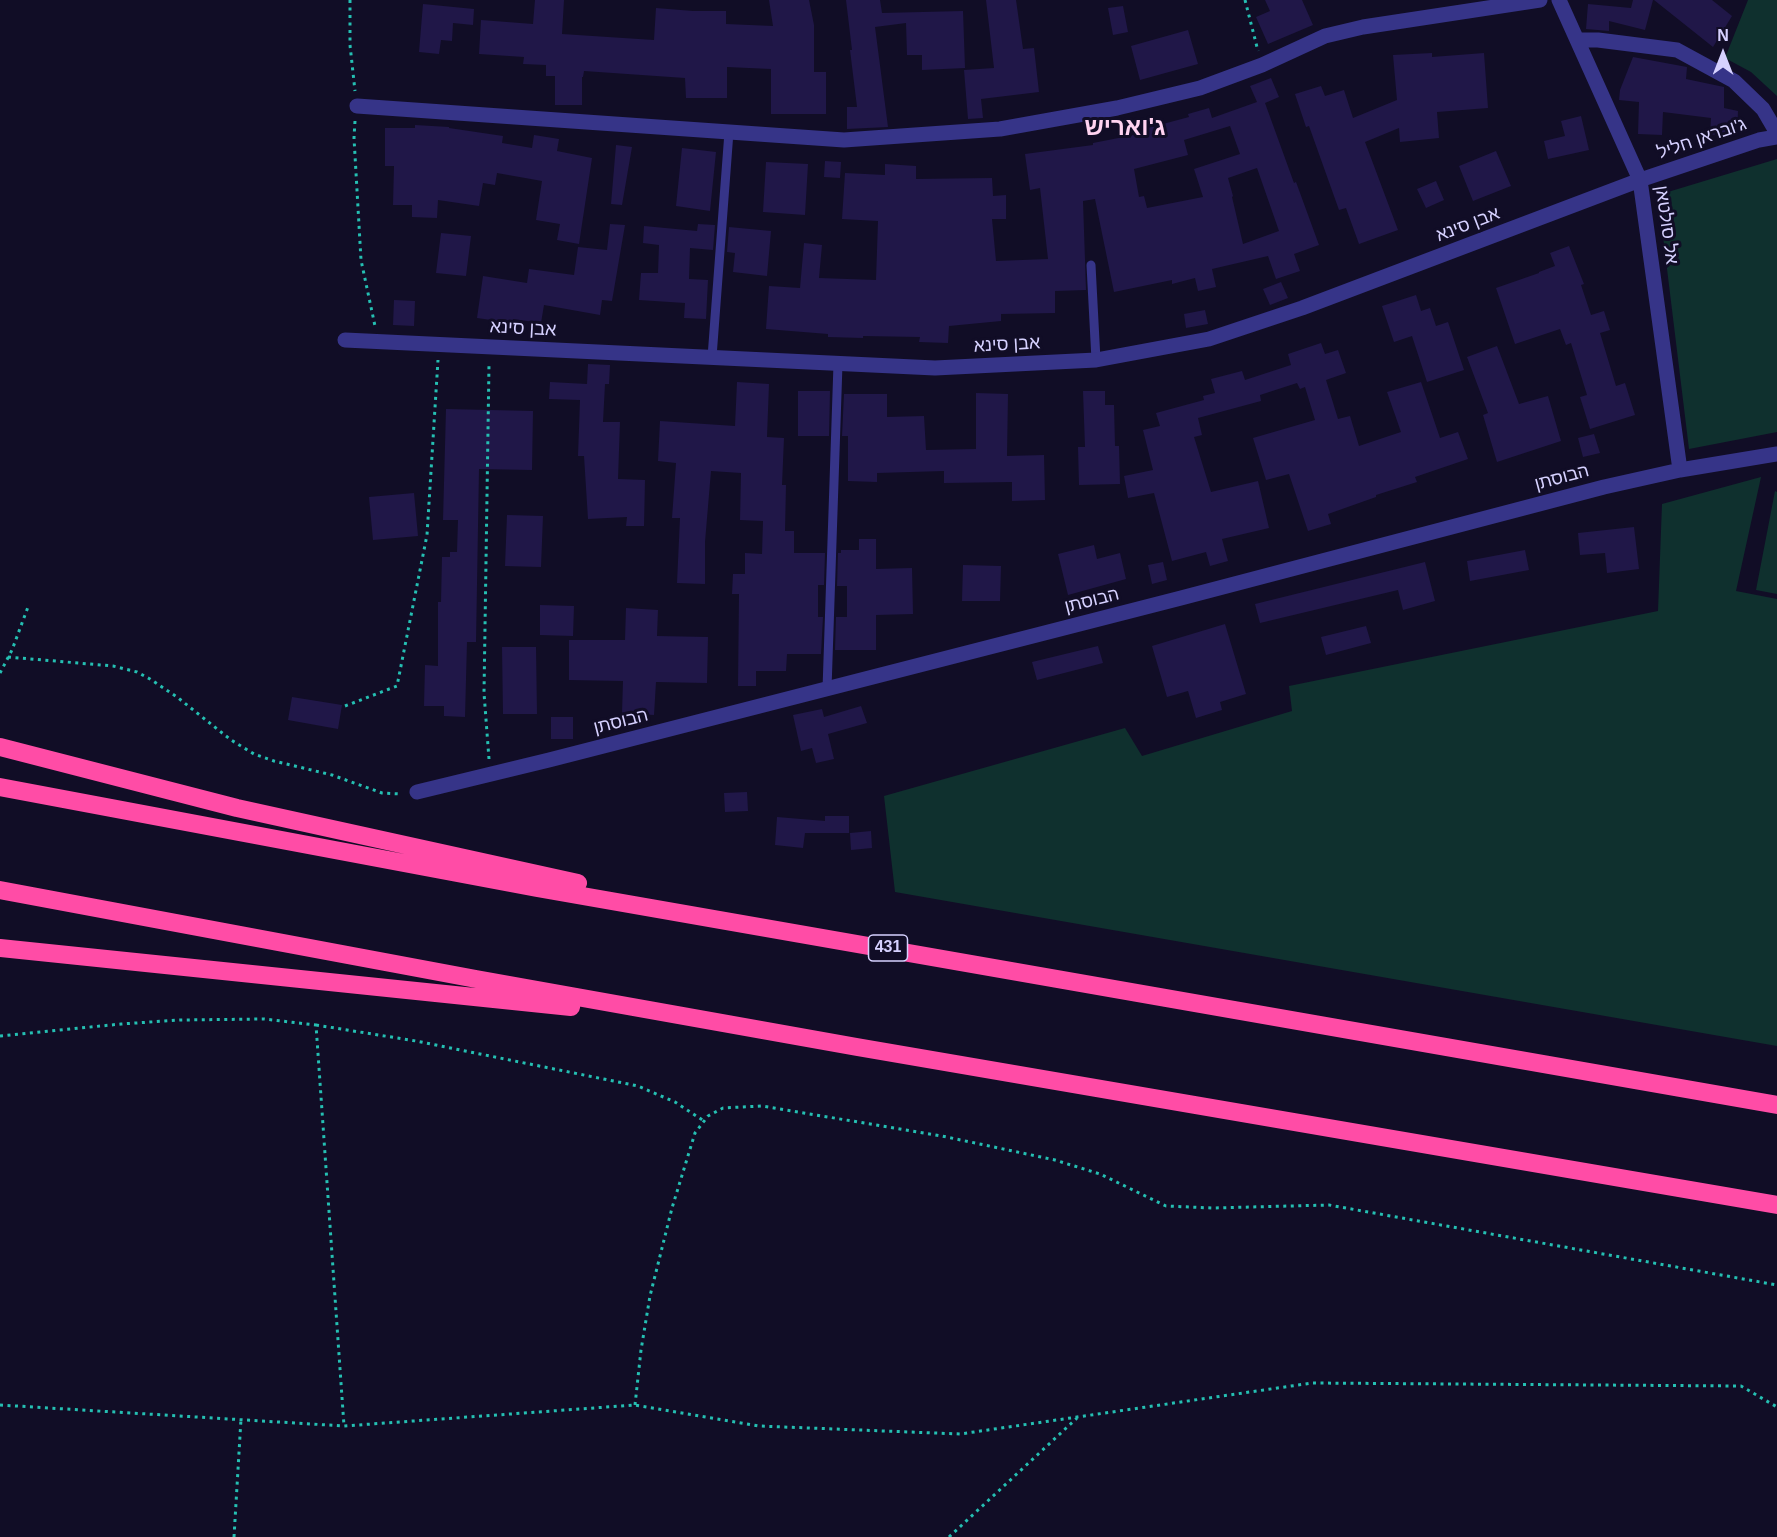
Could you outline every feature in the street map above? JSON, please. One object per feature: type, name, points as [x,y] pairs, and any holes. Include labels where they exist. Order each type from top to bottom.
[{"type":"highway","points":[[0,747],[237,808],[835,939]]},
{"type":"highway","name":"431","points":[[0,786],[537,888],[1777,1105]]},
{"type":"highway","points":[[0,890],[713,1021],[1777,1205]]},
{"type":"highway","points":[[0,948],[713,1021]]},
{"type":"street","points":[[357,106],[844,140],[1000,129],[1117,108],[1200,88],[1262,65],[1325,36],[1364,27],[1540,0]]},
{"type":"street","name":"אל סולטאן","points":[[1559,0],[1640,180],[1680,470]]},
{"type":"street","points":[[1578,40],[1598,40],[1677,50],[1734,81],[1762,109],[1777,133]]},
{"type":"street","name":"ג'ובראן חליל","points":[[1640,180],[1759,140],[1777,137]]},
{"type":"street","name":"אבן סינא","points":[[345,340],[935,368],[1096,360],[1209,339],[1302,309],[1640,180]]},
{"type":"street","name":"הבוסתן","points":[[417,792],[827,689],[1604,487],[1680,470],[1777,454]]},
{"type":"lane","points":[[712,357],[729,132]]},
{"type":"lane","points":[[1090,265],[1096,360]]},
{"type":"lane","points":[[827,689],[838,364]]},
{"type":"path","points":[[350,0],[350,45],[357,106],[354,138],[361,261],[378,342]]},
{"type":"path","points":[[1245,0],[1262,65]]},
{"type":"path","points":[[345,705],[398,686],[427,535],[439,344]]},
{"type":"path","points":[[490,347],[484,693],[490,774]]},
{"type":"path","points":[[0,673],[28,607]]},
{"type":"path","points":[[8,657],[113,666],[137,672],[177,697],[231,740],[254,754],[332,775],[382,793],[417,792]]},
{"type":"path","points":[[0,1036],[180,1020],[264,1019],[316,1025],[416,1041],[638,1086],[675,1102],[704,1121]]},
{"type":"path","points":[[316,1025],[344,1426]]},
{"type":"path","points":[[635,1405],[650,1296],[672,1208],[695,1133],[708,1116],[723,1107],[762,1106],[942,1136],[1055,1160],[1100,1174],[1166,1206],[1212,1208],[1329,1205],[1777,1285]]},
{"type":"path","points":[[0,1405],[344,1426],[635,1405],[759,1426],[960,1434],[1312,1383],[1741,1386],[1777,1407]]},
{"type":"path","points":[[949,1537],[1078,1417]]},
{"type":"path","points":[[234,1537],[241,1419]]},
{"type":"green space","points":[[1748,0],[1777,0],[1777,96],[1751,72],[1725,58]]},
{"type":"green space","points":[[1777,159],[1777,432],[1689,449],[1658,195]]},
{"type":"green space","points":[[1761,477],[1736,591],[1777,599],[1777,1046],[895,892],[884,796],[1125,728],[1142,756],[1292,711],[1289,686],[1658,611],[1662,504]]},
{"type":"green space","points":[[1775,491],[1777,492],[1777,594],[1756,590]]},
{"type":"building","points":[[535,0],[564,0],[562,34],[654,40],[656,8],[726,11],[726,24],[773,26],[769,0],[809,0],[814,25],[814,72],[826,72],[826,114],[771,114],[771,69],[727,67],[727,98],[686,98],[685,78],[584,71],[582,105],[555,105],[555,76],[546,76],[546,65],[523,64],[524,57],[479,54],[481,20],[533,24]]},
{"type":"building","points":[[846,0],[880,0],[882,13],[963,11],[965,68],[922,70],[922,55],[907,55],[906,23],[875,27],[888,127],[847,129],[847,107],[857,107]]},
{"type":"building","points":[[986,0],[1016,0],[1023,49],[1034,48],[1039,92],[981,99],[983,118],[968,119],[964,70],[994,68]]},
{"type":"building","points":[[1265,0],[1302,0],[1313,25],[1268,44],[1256,17],[1270,11]]},
{"type":"building","points":[[1633,0],[1653,0],[1645,30],[1609,21],[1609,31],[1586,29],[1588,4],[1631,8]]},
{"type":"building","points":[[1654,0],[1712,0],[1732,16],[1713,47]]},
{"type":"building","points":[[423,4],[474,9],[473,25],[453,23],[452,41],[441,40],[439,54],[419,52]]},
{"type":"building","points":[[1123,6],[1128,32],[1113,35],[1108,8]]},
{"type":"building","points":[[1188,30],[1198,64],[1140,80],[1131,46]]},
{"type":"building","points":[[1432,53],[1432,57],[1484,53],[1488,108],[1437,112],[1439,138],[1400,142],[1399,128],[1365,142],[1398,230],[1359,244],[1346,208],[1339,210],[1295,94],[1321,86],[1325,96],[1344,90],[1353,118],[1397,100],[1393,55]]},
{"type":"building","points":[[1633,57],[1687,67],[1686,79],[1724,87],[1724,108],[1738,111],[1737,132],[1710,135],[1711,118],[1663,112],[1662,135],[1638,134],[1639,102],[1619,100],[1620,90]]},
{"type":"building","points":[[1271,78],[1279,97],[1265,103],[1319,245],[1294,254],[1300,271],[1276,279],[1268,256],[1212,269],[1216,287],[1198,291],[1195,278],[1172,284],[1172,280],[1114,292],[1095,199],[1083,201],[1086,290],[1055,291],[1055,313],[1001,314],[1001,321],[949,326],[948,343],[919,342],[920,337],[828,337],[828,334],[766,329],[769,286],[800,288],[804,243],[822,245],[819,278],[876,280],[878,221],[842,219],[845,173],[885,175],[885,164],[916,166],[916,179],[992,178],[993,196],[1006,195],[1006,219],[992,219],[996,261],[1048,259],[1040,188],[1030,190],[1025,154],[1093,145],[1093,143],[1149,132],[1148,128],[1189,117],[1188,114],[1209,108],[1212,118],[1257,102],[1250,86]],"holes":[[[1230,126],[1240,154],[1194,169],[1203,197],[1147,208],[1144,196],[1139,197],[1134,169],[1188,155],[1184,140]],[[1257,168],[1279,231],[1243,244],[1228,178]]]},
{"type":"building","points":[[1581,116],[1589,150],[1548,159],[1544,141],[1565,136],[1561,121]]},
{"type":"building","points":[[415,125],[449,127],[503,136],[502,143],[532,148],[534,135],[559,139],[557,151],[592,158],[579,244],[557,240],[560,224],[536,220],[542,181],[497,173],[495,185],[483,183],[479,206],[438,200],[437,218],[412,217],[412,205],[393,205],[394,166],[385,166],[385,128],[415,128]]},
{"type":"building","points":[[616,145],[632,147],[622,205],[611,204]]},
{"type":"building","points":[[682,148],[716,152],[710,211],[676,206]]},
{"type":"building","points":[[1496,151],[1511,186],[1473,201],[1459,166]]},
{"type":"building","points":[[825,161],[841,162],[840,178],[824,177]]},
{"type":"building","points":[[766,162],[808,164],[805,215],[763,212]]},
{"type":"building","points":[[1436,181],[1444,200],[1426,208],[1417,189]]},
{"type":"building","points":[[610,224],[625,225],[612,301],[602,300],[600,315],[544,305],[541,323],[513,319],[512,323],[477,318],[483,276],[527,283],[529,269],[574,275],[578,247],[607,250]]},
{"type":"building","points":[[698,224],[715,225],[713,250],[690,248],[689,279],[708,280],[706,319],[684,318],[685,303],[639,300],[641,273],[658,273],[659,245],[643,243],[644,226],[697,231]]},
{"type":"building","points":[[729,227],[771,231],[767,276],[733,272],[735,253],[727,252]]},
{"type":"building","points":[[441,233],[471,236],[466,276],[436,273]]},
{"type":"building","points":[[1569,246],[1584,284],[1581,285],[1591,315],[1604,311],[1610,330],[1600,333],[1616,386],[1625,383],[1635,415],[1590,429],[1580,397],[1587,395],[1571,343],[1566,345],[1560,329],[1515,344],[1496,288],[1555,266],[1550,253]]},
{"type":"building","points":[[1281,282],[1288,298],[1270,305],[1263,289]]},
{"type":"building","points":[[1416,295],[1421,311],[1430,308],[1436,326],[1448,322],[1464,370],[1427,382],[1412,336],[1394,342],[1382,306]]},
{"type":"building","points":[[394,300],[415,301],[414,326],[393,325]]},
{"type":"building","points":[[1205,310],[1208,324],[1186,328],[1184,314]]},
{"type":"building","points":[[1321,343],[1325,354],[1338,350],[1346,373],[1326,380],[1338,419],[1350,416],[1359,446],[1401,432],[1387,392],[1421,382],[1440,438],[1458,432],[1468,459],[1415,477],[1417,482],[1328,514],[1331,524],[1308,531],[1289,474],[1266,480],[1253,438],[1315,420],[1305,387],[1300,389],[1297,383],[1260,395],[1261,401],[1198,418],[1202,435],[1194,437],[1211,492],[1258,481],[1269,528],[1222,539],[1228,561],[1210,566],[1206,552],[1172,561],[1154,493],[1128,498],[1124,476],[1153,470],[1143,430],[1160,426],[1156,413],[1204,400],[1203,396],[1215,393],[1211,379],[1242,371],[1245,380],[1291,365],[1288,354]]},
{"type":"building","points":[[1497,346],[1519,404],[1548,396],[1561,441],[1497,462],[1483,415],[1488,413],[1467,357]]},
{"type":"building","points":[[588,364],[610,365],[609,384],[605,384],[603,422],[620,422],[618,479],[645,480],[644,526],[626,526],[627,517],[588,519],[584,456],[578,456],[580,400],[549,399],[550,382],[587,384]]},
{"type":"building","points":[[737,382],[769,384],[767,437],[784,438],[782,485],[786,485],[785,531],[794,531],[794,553],[825,553],[824,585],[818,585],[818,617],[823,617],[821,654],[787,654],[786,671],[756,671],[756,686],[738,686],[739,594],[732,594],[733,574],[745,574],[745,553],[762,554],[763,521],[740,520],[741,473],[711,471],[705,542],[705,584],[677,583],[680,518],[672,518],[676,463],[658,461],[660,421],[735,426]]},
{"type":"building","points":[[798,391],[830,391],[829,436],[798,436]]},
{"type":"building","points":[[1083,391],[1105,391],[1105,405],[1114,405],[1115,446],[1119,446],[1120,484],[1079,485],[1078,447],[1085,447]]},
{"type":"building","points":[[976,393],[1008,394],[1007,456],[1044,455],[1045,500],[1012,501],[1012,482],[944,483],[944,471],[877,473],[877,482],[848,481],[848,436],[842,436],[844,394],[887,394],[887,417],[924,416],[926,450],[976,449]]},
{"type":"building","points":[[446,409],[533,411],[532,470],[479,469],[476,642],[467,642],[465,717],[444,716],[444,706],[424,706],[425,665],[438,666],[438,602],[441,602],[442,557],[450,557],[450,552],[457,552],[458,520],[443,520]]},
{"type":"building","points":[[1594,434],[1600,453],[1583,457],[1578,438]]},
{"type":"building","points":[[414,493],[418,536],[373,540],[369,497]]},
{"type":"building","points":[[507,515],[543,516],[541,567],[505,566]]},
{"type":"building","points":[[1634,527],[1639,569],[1607,573],[1605,553],[1580,555],[1578,533]]},
{"type":"building","points":[[859,539],[876,539],[876,569],[912,568],[913,614],[876,615],[876,650],[835,650],[836,617],[847,617],[847,586],[837,586],[838,553],[841,553],[841,550],[859,550]]},
{"type":"building","points":[[1094,545],[1097,559],[1120,553],[1126,579],[1068,595],[1058,554]]},
{"type":"building","points":[[1525,550],[1529,570],[1470,581],[1467,561]]},
{"type":"building","points":[[1163,562],[1167,580],[1152,584],[1148,565]]},
{"type":"building","points":[[1425,562],[1435,601],[1403,610],[1398,590],[1260,623],[1255,604]]},
{"type":"building","points":[[963,565],[1001,566],[1000,601],[962,601]]},
{"type":"building","points":[[540,605],[574,606],[573,636],[540,635]]},
{"type":"building","points":[[626,608],[658,610],[657,636],[708,637],[707,683],[656,682],[654,715],[622,713],[623,681],[569,680],[569,640],[625,640]]},
{"type":"building","points":[[1225,624],[1246,694],[1220,702],[1222,710],[1196,718],[1188,691],[1167,697],[1152,646]]},
{"type":"building","points":[[1366,626],[1371,643],[1326,655],[1321,637]]},
{"type":"building","points":[[1098,646],[1103,663],[1037,680],[1032,662]]},
{"type":"building","points":[[502,647],[536,647],[537,714],[503,714]]},
{"type":"building","points":[[292,697],[342,705],[338,729],[288,720]]},
{"type":"building","points":[[861,706],[867,723],[828,734],[834,759],[816,763],[812,748],[801,751],[793,715],[822,709],[824,717]]},
{"type":"building","points":[[551,717],[573,717],[573,739],[551,739]]},
{"type":"building","points":[[747,792],[748,811],[725,812],[724,793]]},
{"type":"building","points":[[825,816],[849,816],[849,833],[805,833],[803,848],[775,845],[777,817],[825,821]]},
{"type":"building","points":[[871,831],[872,848],[851,850],[850,833]]},
{"type":"district","name":"ג'ואריש","points":[[1125,128]]}]
